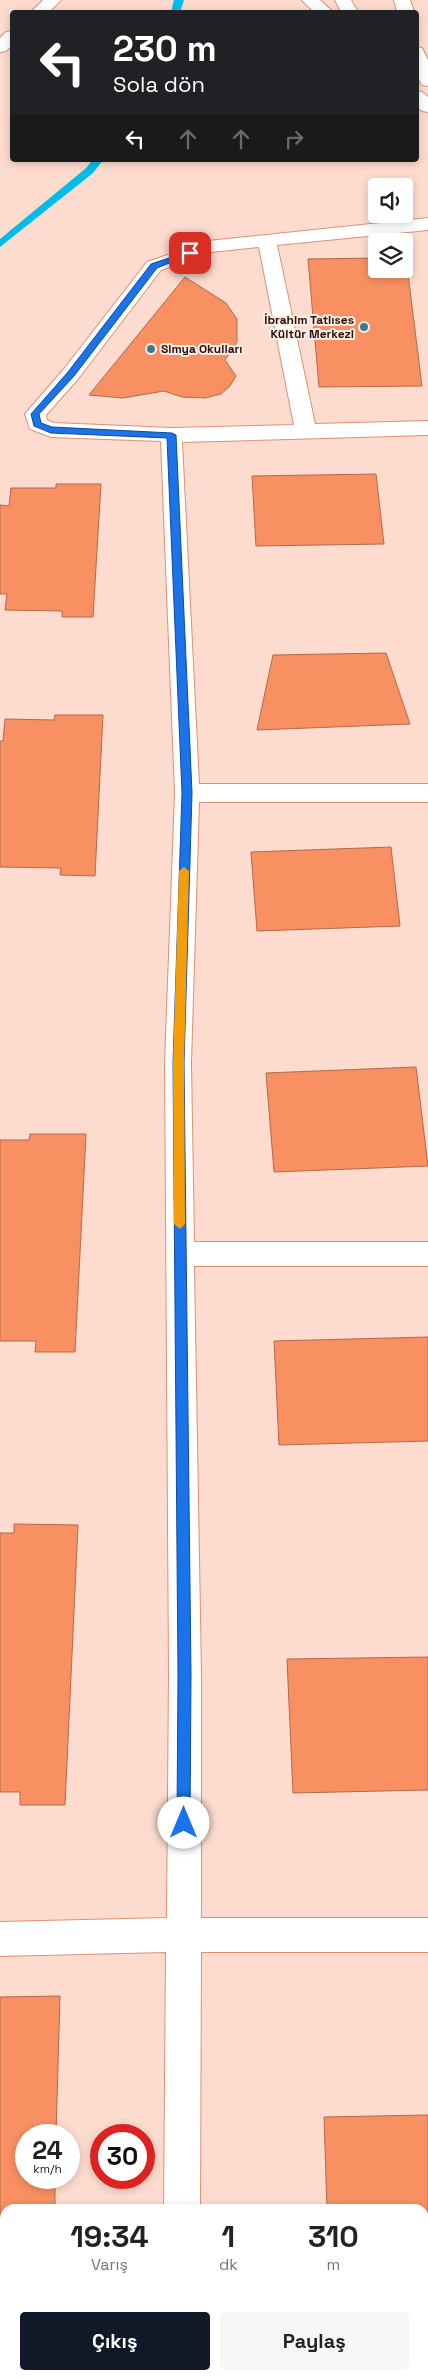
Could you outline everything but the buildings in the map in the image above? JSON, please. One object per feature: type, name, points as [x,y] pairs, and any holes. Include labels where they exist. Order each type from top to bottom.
[{"type":"main road","points":[[41,10],[53,0]]},
{"type":"main road","points":[[310,0],[322,10]]},
{"type":"main road","points":[[0,47],[10,38]]},
{"type":"main road","points":[[419,59],[428,81]]},
{"type":"main road","points":[[428,224],[208,247],[154,266],[71,374],[35,414],[37,424],[51,430],[172,435],[428,428]]},
{"type":"main road","points":[[267,241],[306,432]]},
{"type":"main road","points":[[172,435],[187,793],[178,1063],[185,1674],[182,2204]]},
{"type":"main road","points":[[187,793],[428,793]]},
{"type":"main road","points":[[180,1254],[428,1254]]},
{"type":"main road","points":[[0,1939],[183,1935],[428,1935]]},
{"type":"waterway","points":[[176,10],[179,0]]},
{"type":"waterway","points":[[0,244],[89,171],[96,162]]},
{"type":"slow traffic","points":[[180,1224],[178,1063],[184,871]]},
{"type":"place","name":"İbrahim Tatlıses Kültür Merkezi","points":[[364,327]]},
{"type":"place","name":"Simya Okulları","points":[[151,349]]},
{"type":"route","points":[[184,1823],[185,1674],[178,1063],[187,793],[172,435],[51,430],[37,424],[35,414],[71,374],[154,266],[190,253]]}]
